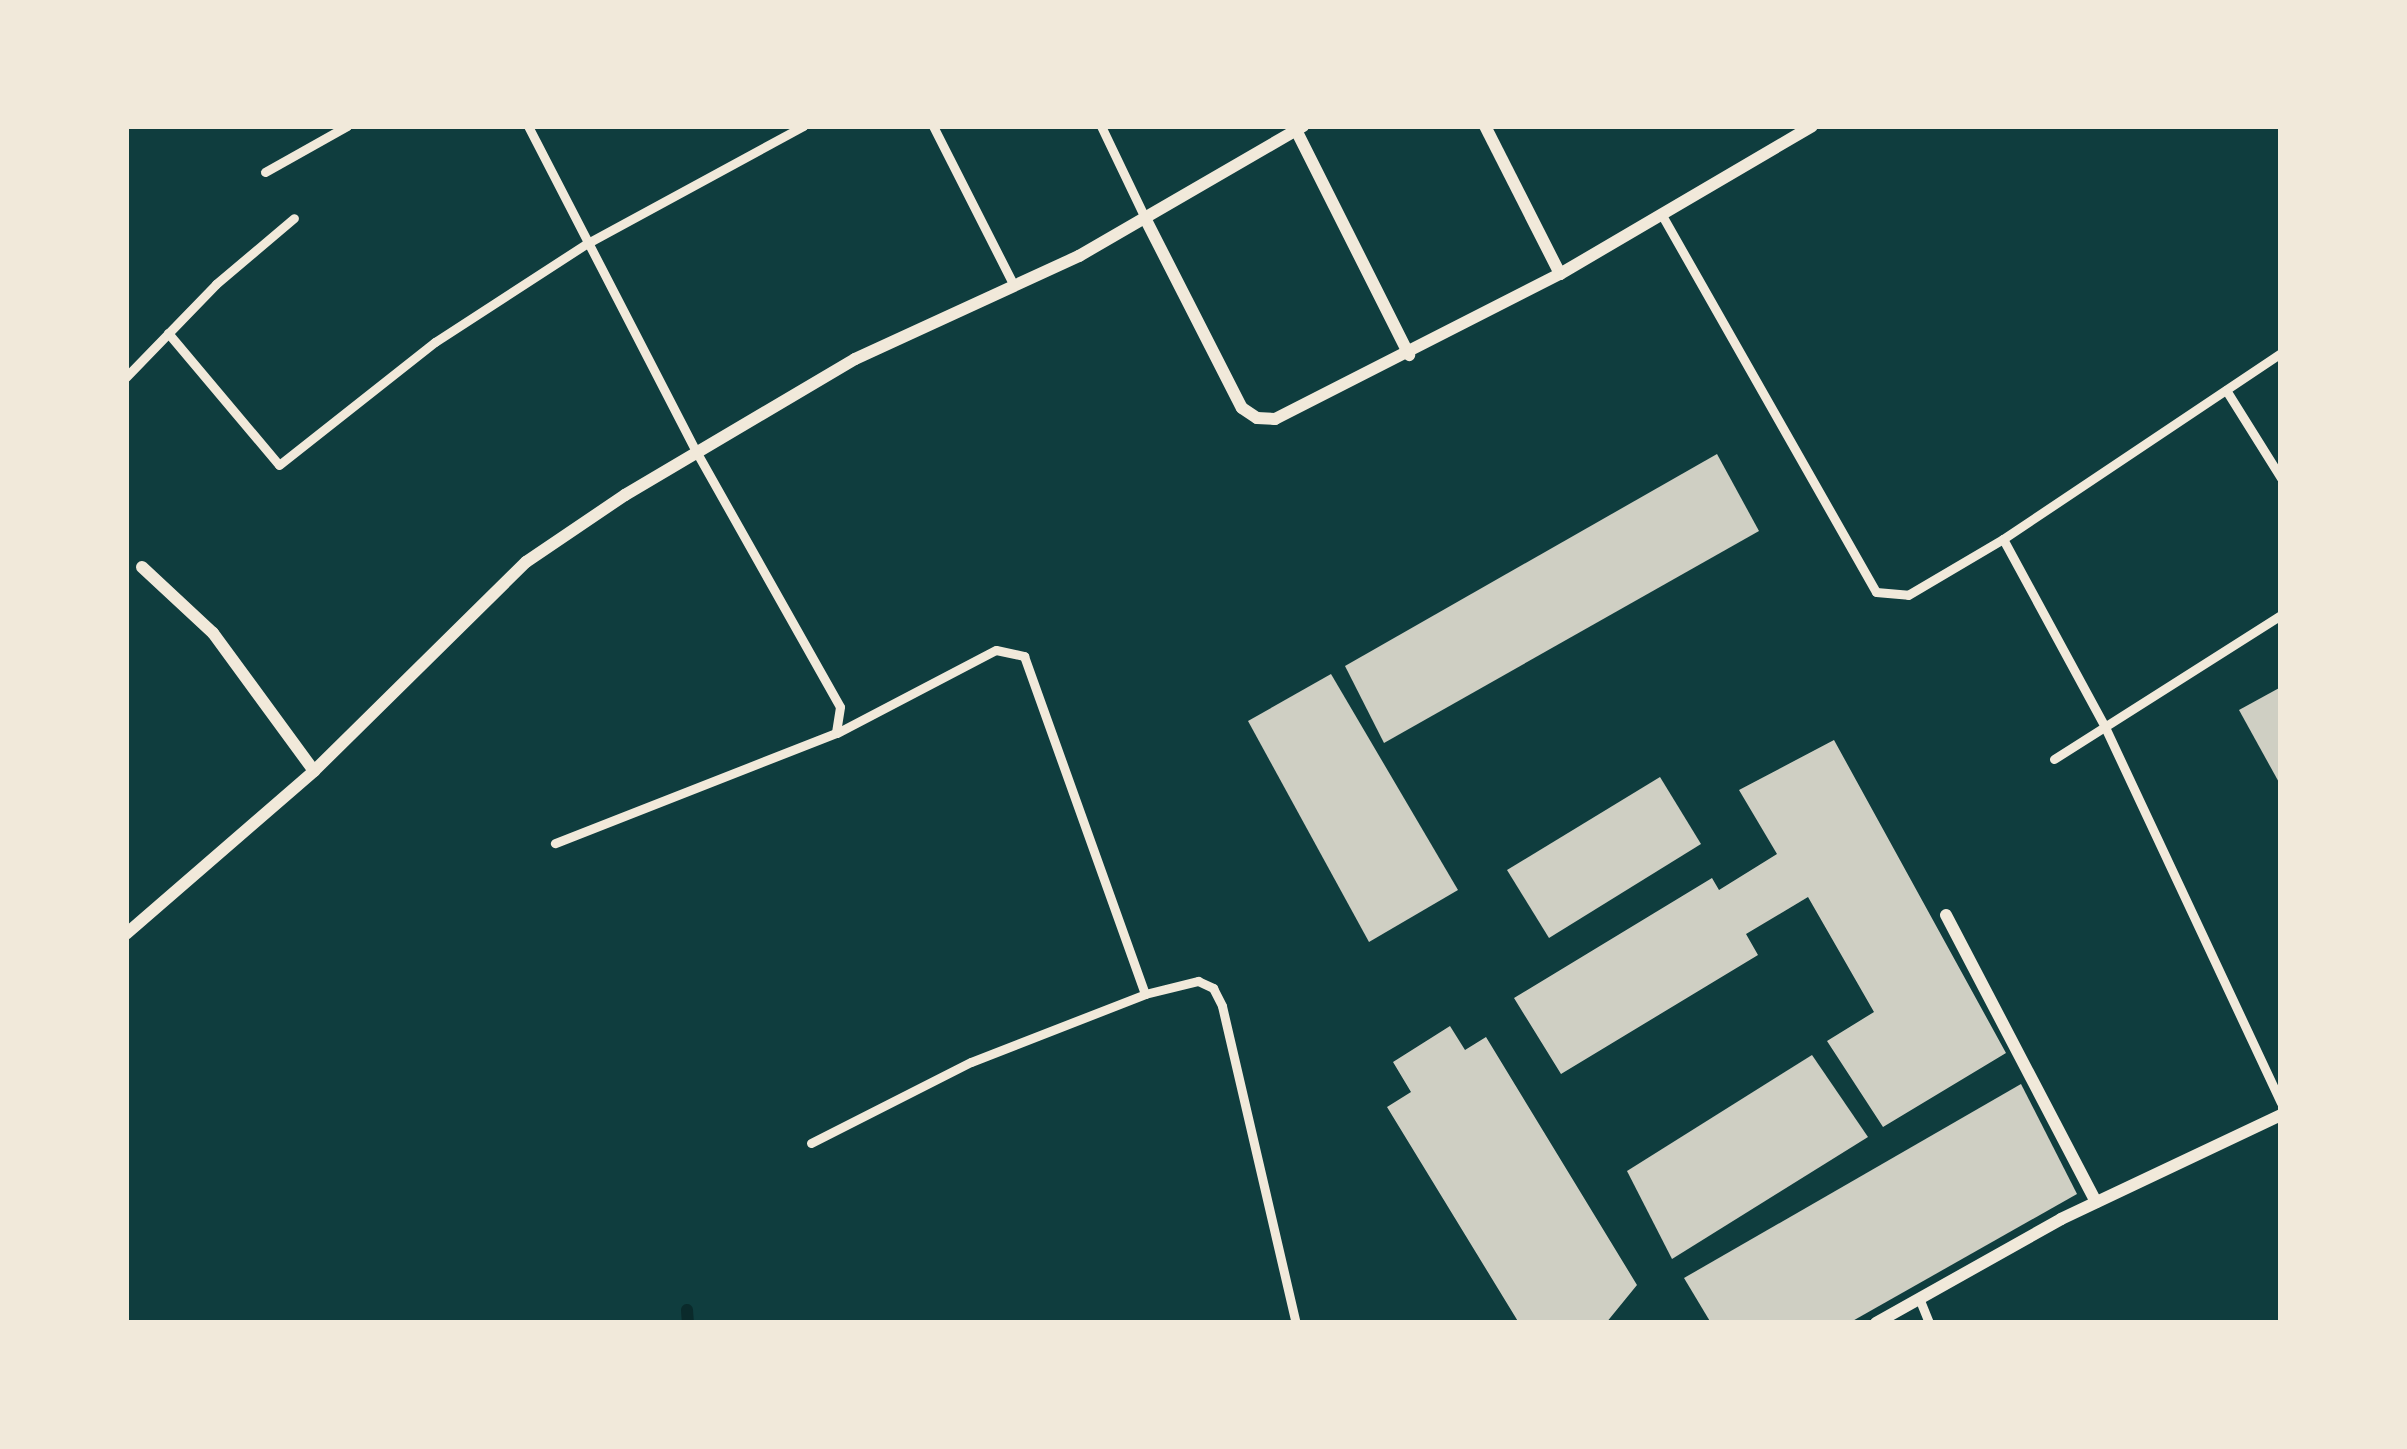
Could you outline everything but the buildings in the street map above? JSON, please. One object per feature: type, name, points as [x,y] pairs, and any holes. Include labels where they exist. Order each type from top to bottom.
[{"type":"street","points":[[1485,126],[1560,274]]},
{"type":"street","points":[[1145,218],[1242,408],[1256,418],[1275,419],[1409,355],[1560,274],[1812,126]]},
{"type":"street","points":[[126,934],[314,771],[526,562],[855,359],[1014,286],[1145,218],[1298,127],[1409,355]]},
{"type":"street","points":[[142,567],[213,633],[314,771]]},
{"type":"street","points":[[1946,915],[2096,1202]]},
{"type":"street","points":[[1876,1323],[2096,1202],[2281,1115]]},
{"type":"lane","points":[[265,172],[347,126]]},
{"type":"lane","points":[[528,126],[697,453],[841,706],[836,733]]},
{"type":"lane","points":[[168,333],[279,465],[435,342],[586,244],[803,126]]},
{"type":"lane","points":[[933,126],[1014,286]]},
{"type":"lane","points":[[1101,126],[1145,218]]},
{"type":"lane","points":[[1663,217],[1876,592],[1908,595],[2003,539],[2281,353]]},
{"type":"lane","points":[[126,376],[294,218]]},
{"type":"lane","points":[[2226,389],[2281,478]]},
{"type":"lane","points":[[2003,539],[2104,725],[2281,1103]]},
{"type":"lane","points":[[2054,759],[2281,615]]},
{"type":"lane","points":[[555,843],[836,733],[996,650],[1024,656],[1145,994]]},
{"type":"lane","points":[[812,1143],[970,1062],[1145,994],[1198,981],[1213,988],[1222,1006],[1296,1323]]},
{"type":"lane","points":[[1919,1298],[1929,1323]]},
{"type":"waterway","points":[[687,1310],[688,1323]]}]
